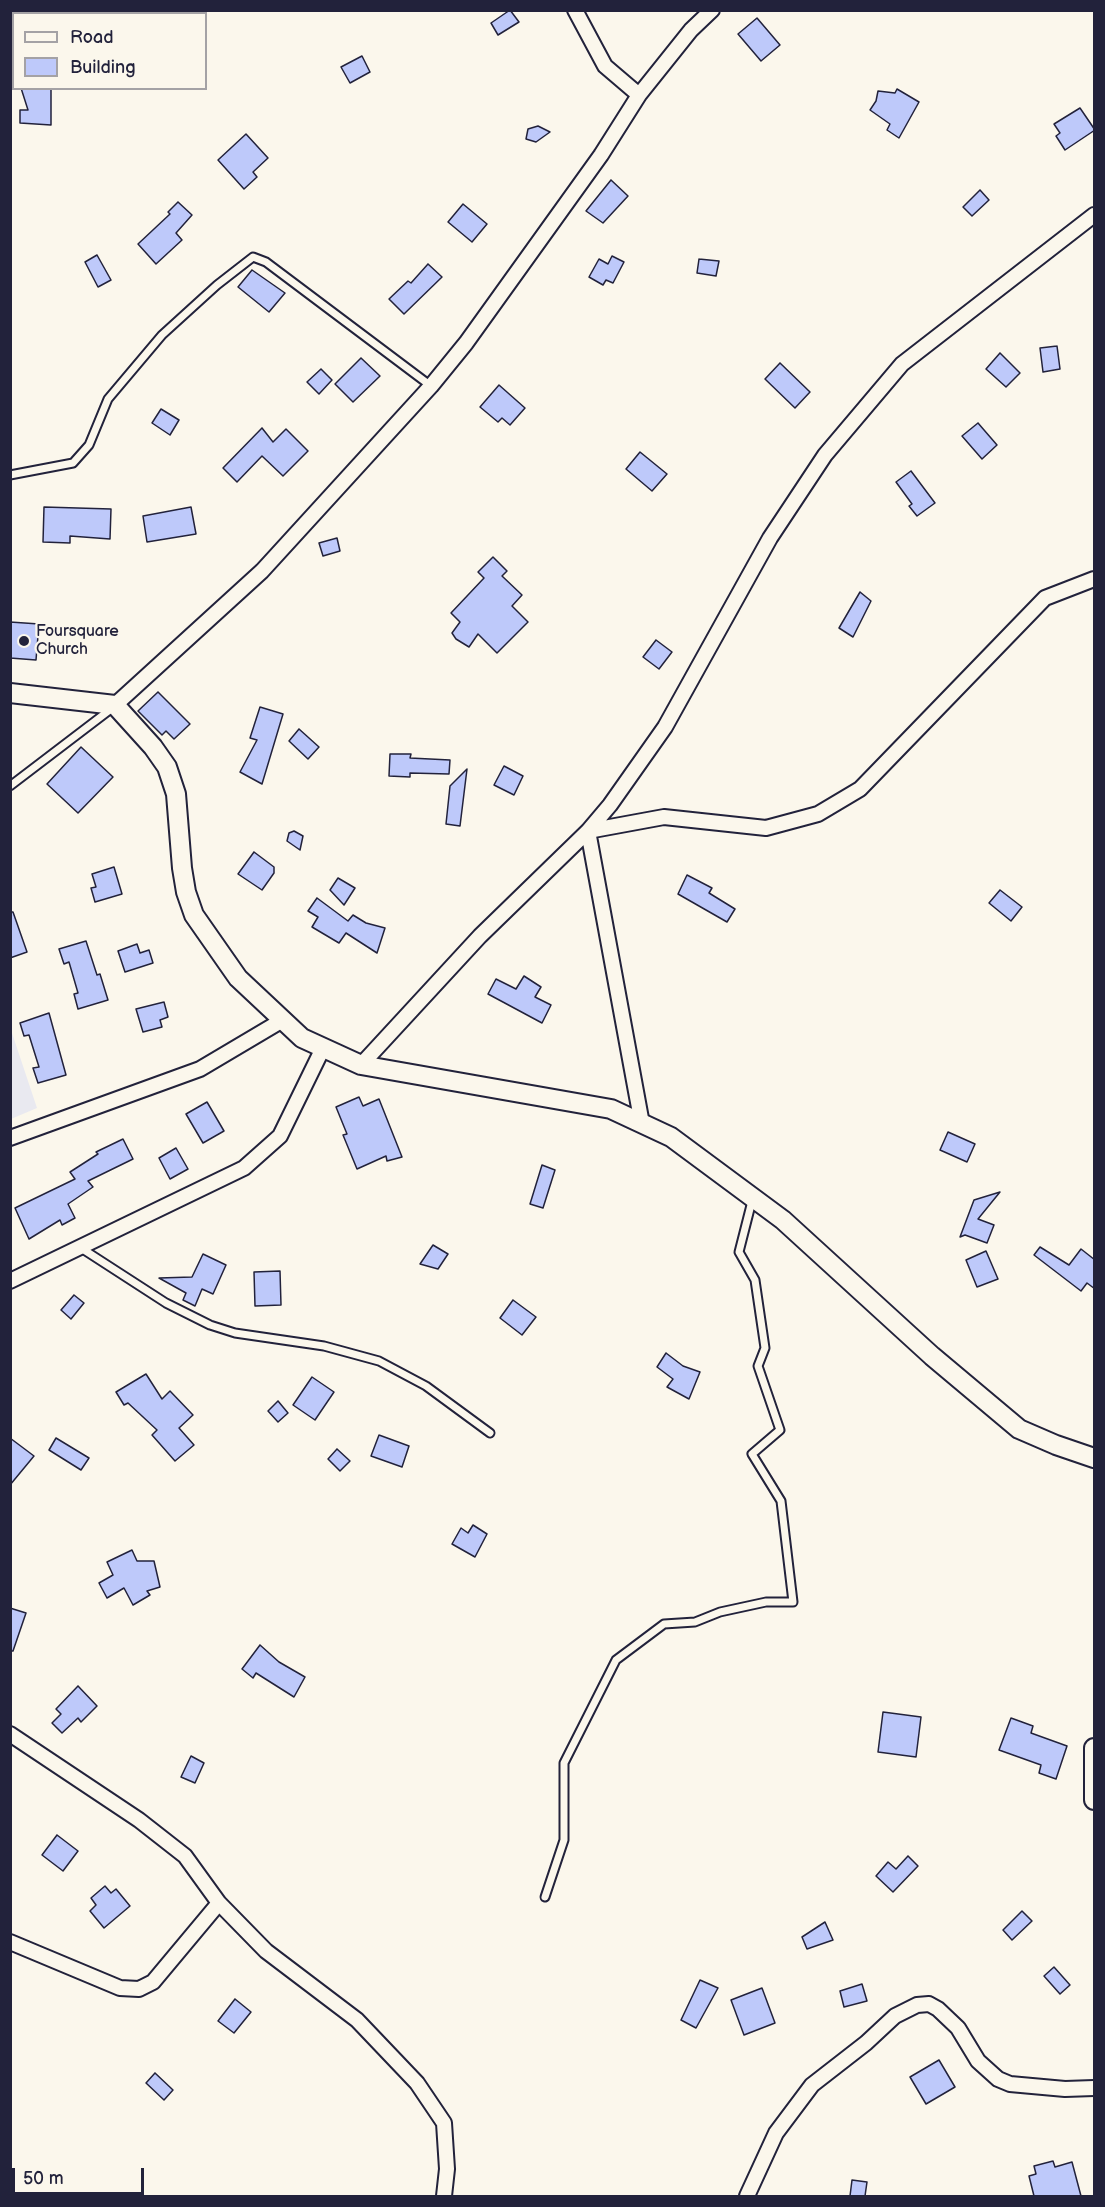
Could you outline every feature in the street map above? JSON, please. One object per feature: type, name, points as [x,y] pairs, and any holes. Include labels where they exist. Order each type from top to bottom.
[{"type":"street","points":[[575,10],[605,66],[639,95]]},
{"type":"street","points":[[115,705],[262,571],[431,386],[466,343],[602,155],[639,95],[711,10]]},
{"type":"street","points":[[361,1065],[480,936],[588,831],[610,805],[665,727],[770,538],[825,455],[902,364],[1095,215]]},
{"type":"street","points":[[588,831],[664,817],[766,828],[818,814],[860,789],[1045,598],[1095,579]]},
{"type":"street","points":[[10,693],[115,705],[168,767],[176,794],[186,892],[194,915],[238,978],[281,1021],[302,1038],[361,1065],[611,1109],[671,1137],[783,1220],[932,1356],[1019,1429],[1095,1458]]},
{"type":"street","points":[[588,831],[642,1124]]},
{"type":"street","points":[[10,1138],[200,1069],[281,1021]]},
{"type":"street","points":[[10,1281],[244,1168],[280,1136],[323,1048]]},
{"type":"street","points":[[10,1734],[139,1820],[185,1856],[219,1903],[266,1952],[357,2020],[417,2083],[444,2123],[447,2169],[444,2196]]},
{"type":"street","points":[[1095,1748],[1095,1800]]},
{"type":"street","points":[[10,1942],[120,1988],[140,1989],[153,1982],[219,1903]]},
{"type":"street","points":[[747,2196],[776,2133],[812,2085],[866,2043],[895,2016],[917,2005],[929,2004],[938,2009],[958,2028],[978,2061],[998,2079],[1010,2084],[1065,2089],[1095,2088]]},
{"type":"lane","points":[[10,475],[73,463],[89,445],[108,399],[162,335],[217,285],[253,257],[259,258],[276,269],[431,386]]},
{"type":"lane","points":[[10,786],[115,705]]},
{"type":"lane","points":[[545,1897],[564,1840],[564,1763],[616,1660],[664,1624],[695,1622],[720,1612],[766,1602],[793,1602],[781,1501],[752,1454],[780,1430],[758,1366],[765,1348],[756,1280],[739,1252],[753,1198]]},
{"type":"lane","points":[[81,1248],[166,1303],[210,1325],[235,1333],[324,1346],[379,1361],[426,1386],[490,1433]]},
{"type":"shaded area","points":[[10,1027],[37,1108],[11,1119],[10,1119]]},
{"type":"building","points":[[510,10],[519,22],[498,35],[491,23]]},
{"type":"building","points":[[757,18],[780,45],[761,61],[738,34]]},
{"type":"building","points":[[362,56],[370,72],[350,83],[341,67]]},
{"type":"building","points":[[897,89],[919,102],[899,138],[887,130],[890,124],[870,110],[876,101],[878,91],[895,93]]},
{"type":"building","points":[[22,90],[51,90],[51,125],[20,123],[20,110],[28,110]]},
{"type":"building","points":[[1080,108],[1095,130],[1065,150],[1056,136],[1060,133],[1054,124]]},
{"type":"building","points":[[538,126],[550,132],[536,142],[526,139],[528,129]]},
{"type":"building","points":[[246,134],[268,158],[253,172],[257,177],[244,189],[218,160]]},
{"type":"building","points":[[611,180],[628,196],[603,223],[586,211]]},
{"type":"building","points":[[980,190],[989,200],[972,216],[963,207]]},
{"type":"building","points":[[178,202],[192,215],[176,233],[182,240],[156,264],[138,244],[170,214],[168,212]]},
{"type":"building","points":[[463,204],[487,224],[472,242],[448,222]]},
{"type":"building","points":[[97,255],[111,280],[98,287],[85,262]]},
{"type":"building","points":[[612,256],[624,262],[613,283],[606,280],[603,285],[589,277],[599,259],[608,264]]},
{"type":"building","points":[[699,259],[719,261],[716,276],[697,273]]},
{"type":"building","points":[[428,264],[442,277],[404,314],[389,299],[408,281],[411,283]]},
{"type":"building","points":[[252,270],[285,293],[269,312],[238,287]]},
{"type":"building","points":[[1057,346],[1060,369],[1043,372],[1040,348]]},
{"type":"building","points":[[1000,353],[1020,373],[1006,387],[986,369]]},
{"type":"building","points":[[361,358],[380,376],[353,402],[335,384]]},
{"type":"building","points":[[780,363],[810,392],[795,408],[765,379]]},
{"type":"building","points":[[321,369],[332,380],[319,394],[307,382]]},
{"type":"building","points":[[499,385],[525,408],[510,425],[502,418],[498,422],[480,407]]},
{"type":"building","points":[[161,409],[179,420],[170,435],[152,423]]},
{"type":"building","points":[[978,423],[997,445],[982,459],[962,436]]},
{"type":"building","points":[[262,428],[273,442],[286,429],[308,451],[283,476],[262,456],[237,482],[223,468]]},
{"type":"building","points":[[640,452],[667,474],[652,491],[626,469]]},
{"type":"building","points":[[911,471],[935,503],[917,516],[909,506],[912,504],[896,482]]},
{"type":"building","points":[[44,507],[111,509],[110,539],[70,536],[70,543],[43,542]]},
{"type":"building","points":[[191,507],[196,534],[147,542],[143,516]]},
{"type":"building","points":[[337,538],[340,551],[323,556],[319,543]]},
{"type":"building","points":[[493,557],[507,571],[502,576],[522,595],[512,606],[528,622],[497,653],[478,634],[469,647],[456,639],[452,633],[460,622],[451,613],[484,578],[478,572]]},
{"type":"building","points":[[860,592],[871,601],[853,637],[839,628]]},
{"type":"building","name":"Foursquare Church","points":[[10,622],[39,624],[36,660],[10,658]]},
{"type":"building","points":[[656,640],[672,652],[659,669],[643,657]]},
{"type":"building","points":[[158,692],[190,724],[174,739],[166,731],[162,735],[138,711]]},
{"type":"building","points":[[260,707],[283,714],[262,784],[240,772],[257,740],[250,738]]},
{"type":"building","points":[[299,729],[319,747],[308,759],[289,741]]},
{"type":"building","points":[[81,747],[113,777],[78,813],[47,784]]},
{"type":"building","points":[[390,754],[411,754],[410,758],[450,760],[449,774],[410,773],[410,777],[389,776]]},
{"type":"building","points":[[504,766],[523,776],[514,795],[494,785]]},
{"type":"building","points":[[467,769],[460,826],[446,824],[450,786]]},
{"type":"building","points":[[294,831],[303,836],[300,850],[287,841],[289,833]]},
{"type":"building","points":[[254,852],[274,867],[274,873],[262,890],[238,874]]},
{"type":"building","points":[[114,867],[122,894],[95,902],[91,888],[96,887],[92,874]]},
{"type":"building","points":[[687,875],[712,888],[709,893],[735,909],[727,922],[678,894]]},
{"type":"building","points":[[338,878],[355,888],[344,905],[330,890]]},
{"type":"building","points":[[1000,890],[1022,907],[1011,921],[989,903]]},
{"type":"building","points":[[317,898],[348,921],[353,915],[366,923],[385,928],[377,953],[346,933],[339,943],[312,927],[318,917],[308,911]]},
{"type":"building","points":[[10,912],[13,912],[27,952],[10,958]]},
{"type":"building","points":[[86,941],[108,1000],[78,1009],[74,994],[78,993],[69,962],[64,964],[59,949]]},
{"type":"building","points":[[137,944],[140,953],[149,950],[153,963],[125,972],[118,951]]},
{"type":"building","points":[[524,976],[541,987],[535,997],[551,1005],[542,1023],[488,994],[496,979],[516,989]]},
{"type":"building","points":[[164,1002],[168,1017],[160,1020],[162,1027],[143,1032],[136,1009]]},
{"type":"building","points":[[49,1013],[66,1075],[38,1083],[33,1068],[39,1067],[29,1035],[24,1036],[20,1023]]},
{"type":"building","points":[[359,1097],[363,1106],[379,1099],[402,1157],[387,1161],[386,1156],[357,1169],[343,1135],[347,1134],[336,1107]]},
{"type":"building","points":[[207,1102],[224,1131],[203,1143],[186,1114]]},
{"type":"building","points":[[948,1132],[975,1144],[967,1162],[940,1150]]},
{"type":"building","points":[[123,1139],[133,1159],[88,1181],[93,1187],[68,1204],[75,1218],[62,1225],[60,1220],[29,1239],[15,1208],[75,1179],[70,1172],[98,1154],[96,1152]]},
{"type":"building","points":[[176,1148],[188,1169],[170,1179],[159,1158]]},
{"type":"building","points":[[542,1165],[555,1170],[543,1208],[530,1204]]},
{"type":"building","points":[[1000,1192],[978,1219],[994,1225],[987,1243],[965,1235],[960,1237],[974,1200]]},
{"type":"building","points":[[433,1245],[448,1254],[438,1269],[420,1264]]},
{"type":"building","points":[[1040,1247],[1069,1265],[1081,1249],[1095,1260],[1095,1289],[1087,1283],[1081,1291],[1034,1255]]},
{"type":"building","points":[[986,1251],[998,1279],[977,1287],[966,1260]]},
{"type":"building","points":[[203,1254],[226,1265],[213,1294],[202,1289],[195,1306],[183,1300],[186,1293],[159,1278],[192,1277]]},
{"type":"building","points":[[280,1271],[281,1305],[255,1306],[254,1272]]},
{"type":"building","points":[[74,1295],[84,1303],[71,1319],[61,1310]]},
{"type":"building","points":[[513,1300],[536,1317],[522,1335],[500,1318]]},
{"type":"building","points":[[666,1353],[683,1366],[700,1372],[689,1399],[667,1387],[673,1379],[657,1367]]},
{"type":"building","points":[[146,1374],[162,1399],[170,1391],[193,1415],[179,1428],[194,1445],[175,1461],[152,1435],[157,1430],[128,1403],[124,1405],[116,1392]]},
{"type":"building","points":[[312,1377],[334,1392],[315,1420],[293,1405]]},
{"type":"building","points":[[278,1401],[288,1413],[278,1422],[268,1411]]},
{"type":"building","points":[[379,1435],[409,1446],[402,1467],[371,1456]]},
{"type":"building","points":[[10,1438],[34,1456],[10,1485]]},
{"type":"building","points":[[56,1438],[89,1458],[81,1470],[49,1450]]},
{"type":"building","points":[[337,1449],[350,1461],[340,1471],[328,1459]]},
{"type":"building","points":[[473,1525],[487,1534],[475,1557],[452,1544],[461,1528],[468,1533]]},
{"type":"building","points":[[132,1550],[137,1561],[154,1561],[160,1587],[147,1591],[150,1595],[133,1605],[124,1588],[107,1598],[99,1583],[113,1575],[107,1562]]},
{"type":"building","points":[[10,1608],[26,1613],[13,1651],[10,1651]]},
{"type":"building","points":[[260,1645],[279,1662],[305,1677],[294,1697],[256,1673],[253,1678],[242,1669]]},
{"type":"building","points":[[78,1686],[97,1706],[81,1722],[78,1718],[62,1733],[52,1723],[61,1714],[56,1709]]},
{"type":"building","points":[[883,1712],[921,1717],[916,1757],[878,1752]]},
{"type":"building","points":[[1011,1718],[1033,1726],[1031,1733],[1067,1746],[1056,1779],[1039,1773],[1041,1765],[999,1750]]},
{"type":"building","points":[[191,1756],[204,1763],[195,1783],[181,1777]]},
{"type":"building","points":[[57,1835],[78,1851],[63,1871],[42,1855]]},
{"type":"building","points":[[908,1856],[918,1866],[893,1892],[876,1876],[888,1862],[896,1869]]},
{"type":"building","points":[[105,1886],[111,1893],[116,1889],[130,1906],[104,1928],[90,1911],[96,1905],[91,1898]]},
{"type":"building","points":[[1022,1911],[1032,1921],[1012,1940],[1003,1930]]},
{"type":"building","points":[[825,1922],[833,1940],[807,1949],[802,1937]]},
{"type":"building","points":[[1054,1967],[1070,1985],[1060,1994],[1044,1976]]},
{"type":"building","points":[[700,1980],[718,1988],[696,2028],[681,2020]]},
{"type":"building","points":[[862,1984],[867,2001],[844,2007],[840,1991]]},
{"type":"building","points":[[762,1988],[775,2023],[744,2035],[731,2000]]},
{"type":"building","points":[[235,1999],[251,2012],[234,2033],[218,2021]]},
{"type":"building","points":[[939,2060],[955,2087],[926,2104],[910,2077]]},
{"type":"building","points":[[155,2073],[173,2090],[164,2100],[146,2083]]},
{"type":"building","points":[[1053,2161],[1055,2167],[1072,2162],[1081,2196],[1034,2196],[1029,2176],[1036,2174],[1034,2166]]},
{"type":"building","points":[[852,2180],[867,2182],[865,2196],[850,2196]]},
{"type":"place","name":"Foursquare Church","points":[[24,641]]}]
